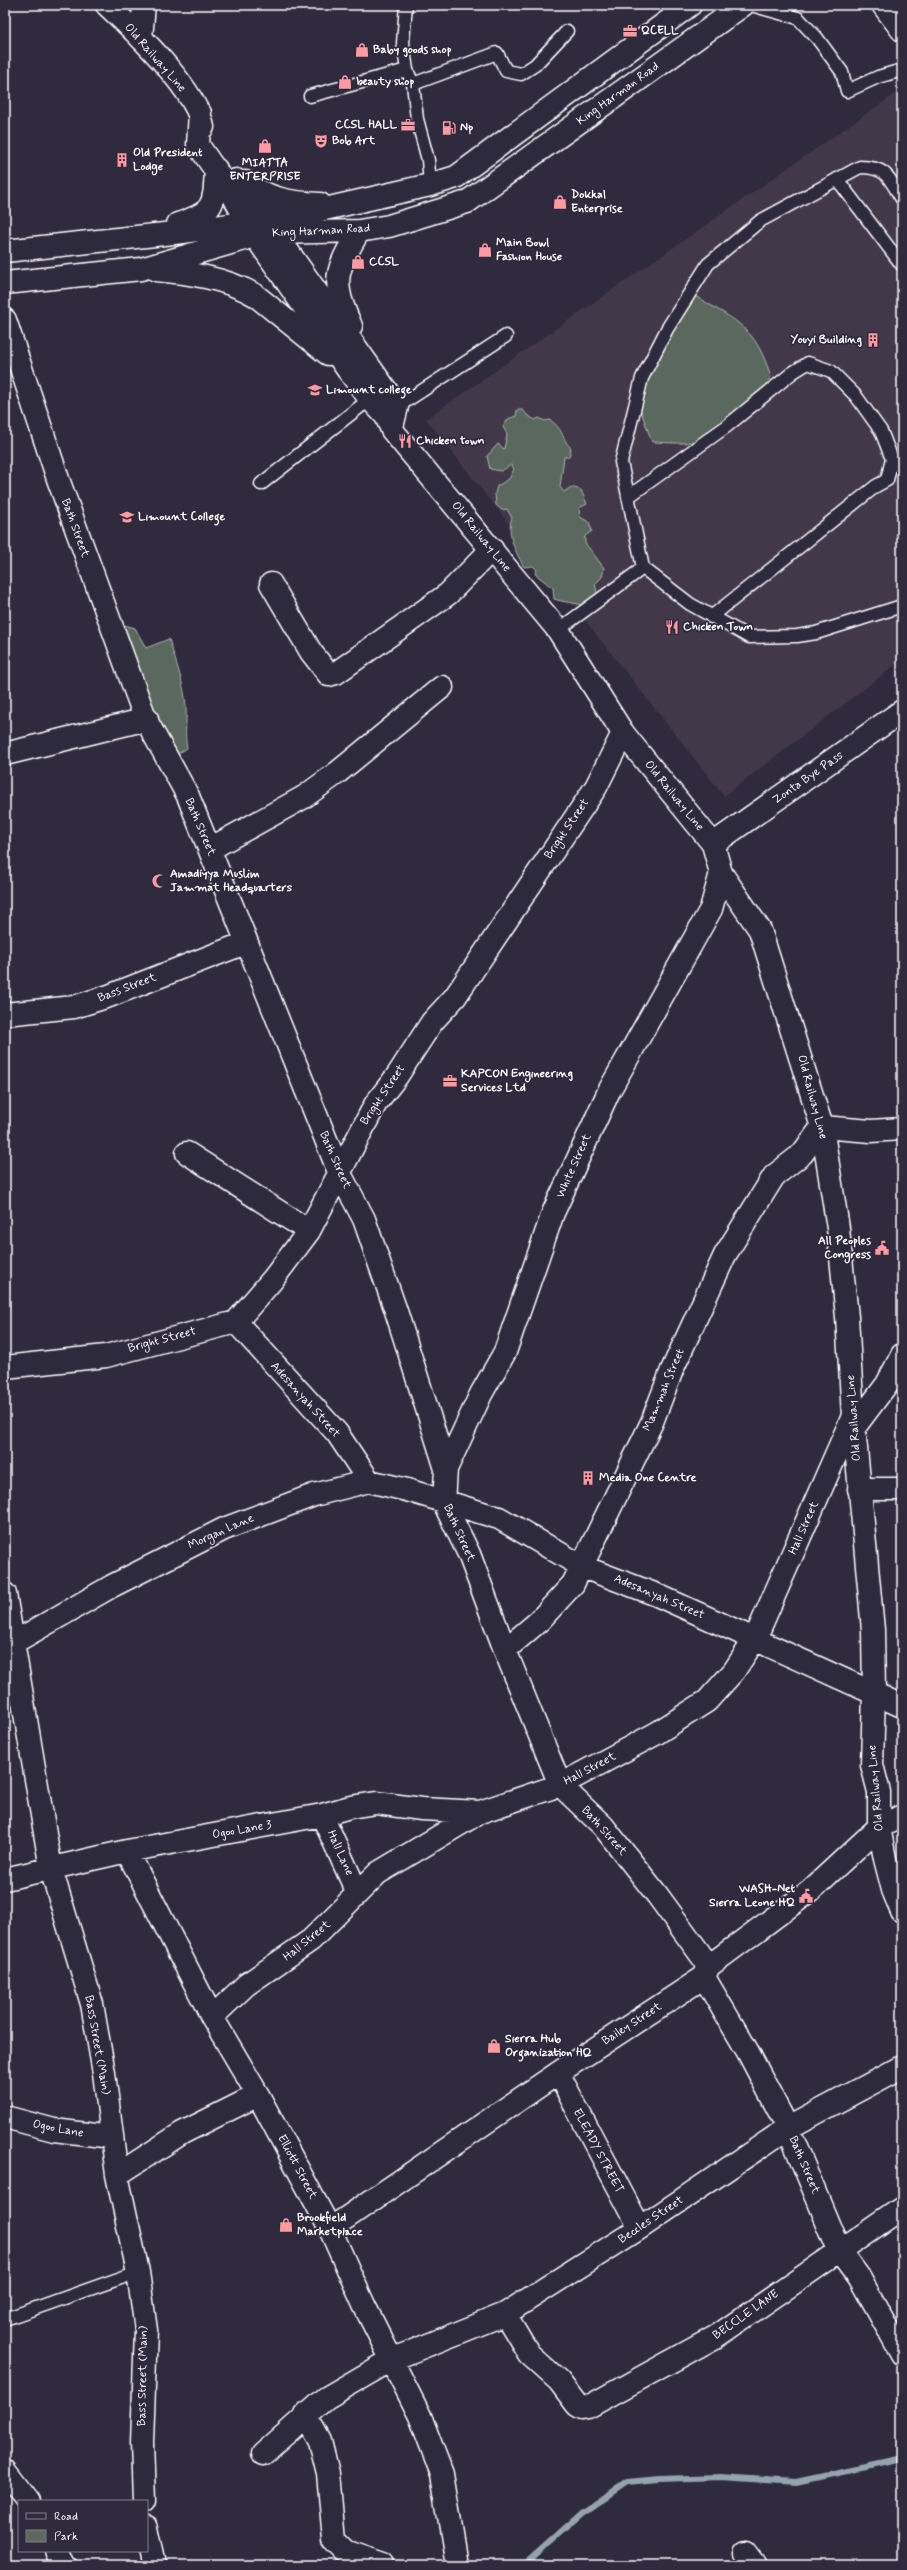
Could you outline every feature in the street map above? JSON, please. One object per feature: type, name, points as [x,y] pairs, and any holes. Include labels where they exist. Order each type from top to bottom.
[{"type":"street","name":"Old Railway Line","points":[[107,5],[141,38],[200,113],[206,140],[221,168],[375,391],[392,430],[558,630],[623,733],[713,844],[721,873],[760,930],[822,1127],[838,1228],[847,1317],[853,1422],[872,1630],[874,1693],[872,1765],[879,1792],[879,1827],[893,1890],[902,1912]]},
{"type":"street","points":[[141,38],[144,5]]},
{"type":"street","name":"King Harman Road","points":[[5,283],[140,269],[262,228],[456,177],[690,5]]},
{"type":"street","name":"King Harman Road","points":[[5,251],[149,234],[183,232],[262,228],[359,231],[389,226],[467,202],[743,5]]},
{"type":"street","points":[[883,5],[902,30]]},
{"type":"street","points":[[525,126],[542,149]]},
{"type":"street","points":[[149,234],[201,217],[209,210],[221,168],[253,188],[279,200],[345,205]]},
{"type":"street","name":"Old Railway Line","points":[[262,228],[348,370],[396,408]]},
{"type":"street","points":[[359,231],[340,267],[338,295],[375,391]]},
{"type":"street","points":[[140,269],[185,272],[242,287],[255,295],[348,370]]},
{"type":"street","name":"Bath Street","points":[[5,320],[58,480],[146,720],[188,796],[210,849],[245,943],[339,1172],[364,1219],[396,1311],[446,1469],[444,1503],[469,1554],[505,1650],[560,1785],[603,1826],[658,1896],[707,1972],[788,2128],[839,2250],[859,2277],[902,2354]]},
{"type":"street","points":[[392,430],[396,408]]},
{"type":"street","points":[[271,584],[311,652],[329,676],[336,673],[448,594],[492,549]]},
{"type":"street","points":[[210,849],[304,797],[337,773],[442,687]]},
{"type":"street","name":"Zonta Bye Pass","points":[[713,844],[902,711]]},
{"type":"street","points":[[5,754],[147,719],[146,720]]},
{"type":"street","name":"Bright Street","points":[[5,1367],[106,1356],[236,1322],[273,1279],[309,1231],[376,1103],[397,1076],[432,1022],[455,996],[596,787],[623,733]]},
{"type":"street","name":"White Street","points":[[446,1469],[481,1394],[505,1352],[553,1213],[609,1090],[711,909],[721,873]]},
{"type":"street","name":"Bass Street","points":[[5,1014],[74,1007],[109,996],[245,943]]},
{"type":"street","points":[[822,1127],[871,1131],[902,1129]]},
{"type":"street","name":"Mammah Street","points":[[505,1650],[539,1621],[573,1584],[583,1567],[652,1422],[672,1370],[725,1255],[774,1176],[802,1154],[822,1127]]},
{"type":"street","points":[[187,1153],[309,1231]]},
{"type":"street","name":"Adesanyah Street","points":[[236,1322],[337,1433],[369,1482]]},
{"type":"street","points":[[853,1422],[887,1384],[902,1355]]},
{"type":"street","name":"Hall Street","points":[[212,2017],[246,1985],[311,1940],[378,1872],[480,1812],[560,1785],[658,1733],[707,1701],[734,1671],[755,1639],[853,1422]]},
{"type":"street","name":"Morgan Lane","points":[[14,1643],[112,1586],[224,1529],[314,1495],[369,1482],[407,1490],[444,1503]]},
{"type":"street","points":[[859,1489],[902,1489]]},
{"type":"street","name":"Adesanyah Street","points":[[444,1503],[499,1518],[583,1567],[657,1595],[874,1693]]},
{"type":"street","name":"Bass Street (Main)","points":[[5,1594],[51,1869],[92,2004],[104,2073],[117,2175],[138,2272],[146,2330],[142,2443],[144,2500]]},
{"type":"street","points":[[874,1693],[902,1706]]},
{"type":"street","name":"Ogoo Lane 3","points":[[5,1879],[127,1851],[322,1815],[350,1807],[376,1803],[422,1809],[480,1812]]},
{"type":"street","name":"Hall Lane","points":[[322,1815],[357,1892]]},
{"type":"street","name":"Bailey Street","points":[[330,2229],[707,1972],[810,1891],[879,1827],[902,1816]]},
{"type":"street","name":"Elliott Street","points":[[127,1851],[212,2017],[258,2095],[330,2229],[364,2305],[393,2359],[420,2416],[442,2474],[457,2565]]},
{"type":"street","name":"Beccles Street","points":[[263,2454],[305,2414],[326,2398],[393,2359],[505,2314],[640,2228],[788,2128],[902,2067]]},
{"type":"street","name":"ELEADY STREET","points":[[558,2073],[640,2228]]},
{"type":"street","points":[[117,2175],[182,2133],[258,2095]]},
{"type":"street","name":"Ogoo Lane","points":[[5,2117],[54,2130],[111,2137]]},
{"type":"street","name":"BECCLE LANE","points":[[505,2314],[529,2354],[558,2381],[577,2405],[582,2408],[588,2408],[717,2336],[839,2250],[902,2208]]},
{"type":"street","points":[[305,2414],[320,2441],[328,2474],[334,2540],[345,2551],[383,2564]]},
{"type":"street","points":[[5,2471],[27,2500]]},
{"type":"street","points":[[148,2533],[155,2565]]},
{"type":"street","points":[[58,2552],[65,2565]]},
{"type":"lane","points":[[406,5],[403,44],[407,70],[413,84],[417,119],[428,160],[430,185]]},
{"type":"lane","points":[[751,5],[798,18],[817,38],[842,72],[847,91],[878,77],[902,70]]},
{"type":"lane","points":[[413,84],[497,53],[506,71],[521,74],[536,65],[567,31]]},
{"type":"lane","points":[[310,96],[407,70]]},
{"type":"lane","points":[[902,199],[886,173],[876,167],[860,167],[760,221],[708,264],[667,329],[642,378],[621,462],[643,568],[690,604],[749,637],[797,636],[902,606]]},
{"type":"lane","points":[[837,179],[902,265]]},
{"type":"lane","points":[[396,408],[506,336]]},
{"type":"lane","points":[[628,498],[727,426],[792,373],[808,363],[830,371],[856,396],[881,431],[892,458],[887,480],[876,486],[711,617]]},
{"type":"lane","points":[[261,484],[375,391]]},
{"type":"lane","points":[[558,630],[643,568]]},
{"type":"lane","points":[[5,2319],[138,2272]]},
{"type":"shaded area","points":[[902,89],[902,660],[724,796],[426,419]]},
{"type":"green space","points":[[695,296],[723,312],[743,327],[758,346],[771,377],[765,387],[748,406],[727,424],[716,431],[705,437],[690,442],[652,442],[635,395],[640,376]]},
{"type":"green space","points":[[517,410],[523,410],[527,415],[535,420],[539,418],[545,421],[550,420],[561,431],[571,448],[569,457],[564,457],[560,487],[564,492],[571,487],[581,490],[587,504],[579,508],[580,517],[589,522],[592,531],[585,536],[585,543],[604,568],[602,577],[595,584],[598,596],[586,606],[554,599],[553,588],[535,574],[537,570],[533,566],[524,567],[515,550],[511,537],[510,524],[512,518],[507,509],[502,510],[496,505],[495,494],[497,486],[509,479],[514,469],[511,465],[501,471],[490,469],[487,456],[498,444],[504,449],[507,434],[503,427],[508,419],[516,416]]},
{"type":"green space","points":[[118,623],[135,628],[146,648],[169,639],[182,682],[185,699],[187,748],[169,760]]},
{"type":"waterway","points":[[524,2565],[582,2513],[627,2482],[659,2479],[721,2477],[796,2482],[902,2459]]},
{"type":"place","name":"QCELL","points":[[630,31]]},
{"type":"place","name":"Baby goods shop","points":[[362,50]]},
{"type":"place","name":"beauty shop","points":[[345,82]]},
{"type":"place","name":"CCSL HALL","points":[[408,125]]},
{"type":"place","name":"Np","points":[[449,128]]},
{"type":"place","name":"Bob Art","points":[[321,141]]},
{"type":"place","name":"MIATTA ENTERPRISE","points":[[265,146]]},
{"type":"place","name":"Old President Lodge","points":[[122,160]]},
{"type":"place","name":"Dokkal Enterprise","points":[[560,202]]},
{"type":"place","name":"Main Bowl Fashion House","points":[[485,250]]},
{"type":"place","name":"CCSL","points":[[358,262]]},
{"type":"place","name":"Youyi Building","points":[[873,340]]},
{"type":"place","name":"Limount college","points":[[315,390]]},
{"type":"place","name":"Chicken town","points":[[405,441]]},
{"type":"place","name":"Limount College","points":[[127,517]]},
{"type":"place","name":"Chicken Town","points":[[672,627]]},
{"type":"place","name":"Amadiyya Muslim Jammat Headquarters","points":[[159,881]]},
{"type":"place","name":"KAPCON Engineering Services Ltd","points":[[450,1081]]},
{"type":"place","name":"All Peoples Congress","points":[[882,1248]]},
{"type":"place","name":"Media One Centre","points":[[588,1478]]},
{"type":"place","name":"WASH-Net Sierra Leone HQ","points":[[806,1896]]},
{"type":"place","name":"Sierra Hub Organization HQ","points":[[494,2046]]},
{"type":"place","name":"Brookfield Marketplace","points":[[286,2225]]}]
